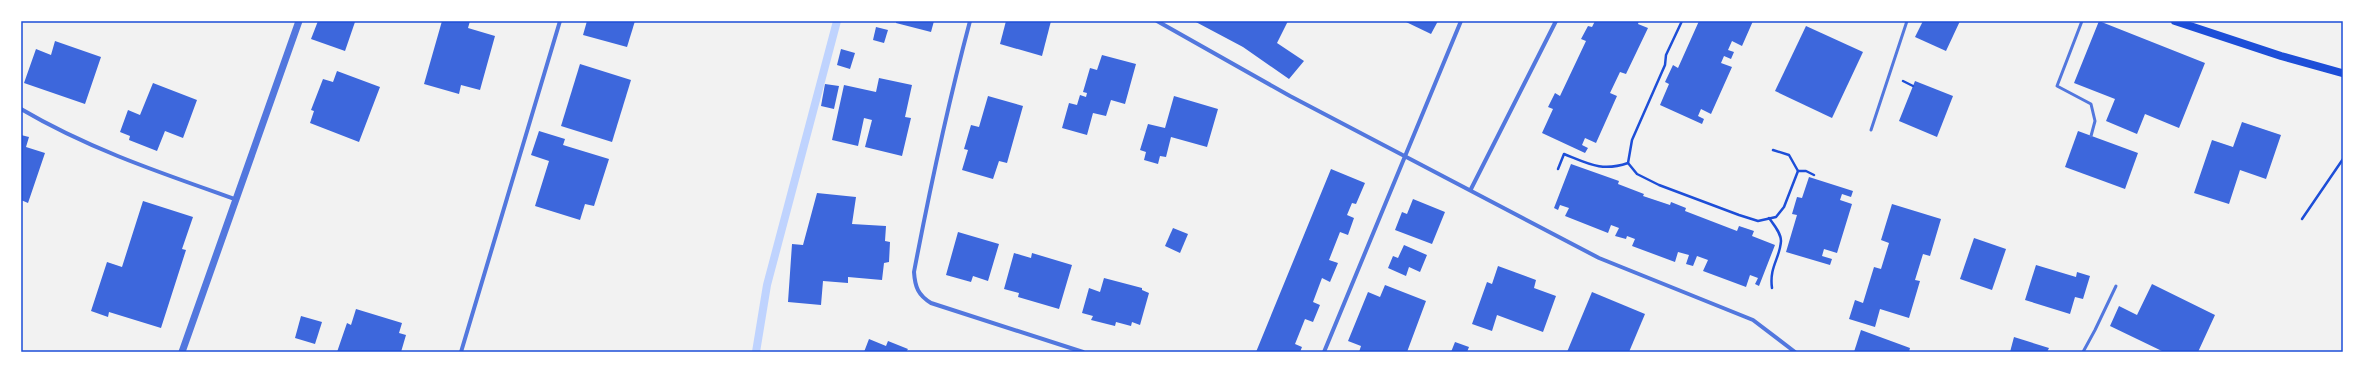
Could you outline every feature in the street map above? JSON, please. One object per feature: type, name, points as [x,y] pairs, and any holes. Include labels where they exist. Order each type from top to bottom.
[{"type":"main road","points":[[2175,21],[2280,56],[2343,73]]},
{"type":"street","points":[[182,352],[299,21]]},
{"type":"street","points":[[461,352],[560,21]]},
{"type":"street","points":[[970,21],[948,102],[930,185],[914,272],[915,285],[922,297],[931,303],[1083,352]]},
{"type":"street","points":[[1157,21],[1290,96],[1599,258],[1752,320],[1795,352]]},
{"type":"street","points":[[1324,352],[1404,155],[1461,21]]},
{"type":"street","points":[[1471,190],[1556,21]]},
{"type":"street","points":[[21,109],[71,137],[118,158],[235,199]]},
{"type":"lane","points":[[1871,130],[1907,21]]},
{"type":"lane","points":[[2082,21],[2058,86],[2091,104],[2095,120],[2091,136]]},
{"type":"lane","points":[[2083,352],[2116,286]]},
{"type":"path","points":[[1682,21],[1666,55],[1665,65],[1632,140],[1628,163],[1637,174],[1659,185],[1758,221],[1776,217],[1784,208],[1798,171]]},
{"type":"path","points":[[1773,150],[1789,155],[1798,171]]},
{"type":"path","points":[[1558,169],[1564,154],[1591,165],[1613,168],[1628,163]]},
{"type":"path","points":[[2302,219],[2343,159]]},
{"type":"path","points":[[1798,171],[1806,171],[1814,175]]},
{"type":"path","points":[[1769,218],[1778,230],[1781,241],[1770,275],[1772,288]]},
{"type":"building","points":[[318,21],[355,22],[345,51],[311,39]]},
{"type":"building","points":[[442,21],[470,21],[468,28],[495,36],[480,90],[461,85],[459,94],[424,84]]},
{"type":"building","points":[[587,21],[635,21],[627,47],[583,35]]},
{"type":"building","points":[[896,21],[934,21],[931,32],[896,23]]},
{"type":"building","points":[[1006,21],[1051,21],[1042,56],[1000,44]]},
{"type":"building","points":[[1194,21],[1288,21],[1277,43],[1304,61],[1289,79],[1243,47]]},
{"type":"building","points":[[1404,21],[1438,21],[1431,34]]},
{"type":"building","points":[[1595,21],[1639,21],[1638,24],[1648,28],[1626,74],[1620,72],[1610,93],[1617,96],[1596,143],[1585,138],[1582,145],[1588,148],[1585,153],[1542,133],[1553,109],[1548,107],[1555,93],[1560,96],[1586,41],[1581,39],[1588,26],[1592,27]]},
{"type":"building","points":[[1699,21],[1753,21],[1742,46],[1732,41],[1728,50],[1734,52],[1731,59],[1724,56],[1721,63],[1732,67],[1711,114],[1701,109],[1698,116],[1704,119],[1702,124],[1660,105],[1669,84],[1665,82],[1673,65],[1678,68]]},
{"type":"building","points":[[1923,21],[1960,21],[1946,51],[1915,37]]},
{"type":"building","points":[[2099,21],[2205,63],[2179,128],[2145,114],[2137,134],[2106,121],[2115,99],[2074,83]]},
{"type":"building","points":[[1806,26],[1863,52],[1832,118],[1775,91]]},
{"type":"building","points":[[876,27],[888,30],[884,43],[873,40]]},
{"type":"building","points":[[55,41],[101,57],[85,104],[24,83],[36,49],[51,55]]},
{"type":"building","points":[[841,49],[855,53],[850,69],[837,65]]},
{"type":"building","points":[[1102,55],[1136,64],[1125,104],[1111,100],[1106,116],[1093,113],[1087,135],[1062,128],[1069,103],[1077,105],[1080,95],[1086,97],[1087,93],[1083,92],[1090,68],[1097,70]]},
{"type":"building","points":[[580,64],[631,80],[612,142],[561,126]]},
{"type":"building","points":[[337,71],[380,87],[359,142],[310,123],[314,111],[311,110],[323,79],[333,82]]},
{"type":"building","points":[[879,78],[912,85],[905,117],[911,118],[902,156],[865,147],[872,120],[864,118],[858,146],[832,140],[844,85],[876,92]]},
{"type":"building","points":[[1915,81],[1953,96],[1937,137],[1899,121]]},
{"type":"building","points":[[153,83],[197,100],[183,138],[165,131],[157,151],[129,140],[130,136],[120,132],[128,110],[140,115]]},
{"type":"building","points":[[825,84],[839,86],[834,109],[821,106]]},
{"type":"building","points":[[988,96],[1023,106],[1007,163],[999,161],[993,179],[962,170],[968,150],[964,149],[971,125],[979,127]]},
{"type":"building","points":[[1174,96],[1218,109],[1207,147],[1171,137],[1166,157],[1160,156],[1158,164],[1144,160],[1146,152],[1140,150],[1148,124],[1165,128]]},
{"type":"building","points":[[2242,122],[2281,135],[2266,179],[2240,170],[2229,204],[2194,193],[2212,140],[2233,147]]},
{"type":"building","points":[[539,131],[565,139],[563,145],[609,159],[594,206],[585,204],[580,220],[535,206],[549,161],[531,155]]},
{"type":"building","points":[[2078,131],[2138,153],[2125,189],[2065,167]]},
{"type":"building","points":[[21,135],[29,137],[26,147],[45,153],[28,203],[21,200]]},
{"type":"building","points":[[1571,164],[1619,181],[1618,184],[1644,194],[1643,196],[1670,205],[1671,202],[1686,208],[1685,211],[1737,231],[1739,226],[1754,231],[1752,236],[1775,245],[1759,286],[1755,284],[1758,278],[1750,275],[1746,287],[1703,271],[1708,260],[1697,256],[1693,266],[1686,264],[1689,255],[1678,252],[1675,262],[1632,246],[1635,239],[1627,236],[1626,239],[1615,236],[1619,228],[1611,225],[1608,233],[1565,216],[1569,208],[1560,205],[1558,210],[1554,208]]},
{"type":"building","points":[[1331,169],[1365,183],[1356,204],[1352,203],[1347,215],[1354,218],[1348,235],[1340,232],[1329,260],[1338,263],[1330,282],[1322,278],[1313,302],[1320,305],[1313,322],[1305,319],[1295,344],[1302,347],[1300,352],[1256,352]]},
{"type":"building","points":[[1809,177],[1853,191],[1851,197],[1842,194],[1840,200],[1852,204],[1837,253],[1824,249],[1822,256],[1832,259],[1830,265],[1786,252],[1797,215],[1792,214],[1797,197],[1802,198]]},
{"type":"building","points":[[817,193],[856,197],[852,224],[886,226],[885,241],[890,242],[889,262],[884,263],[882,280],[848,277],[848,283],[823,281],[821,305],[788,302],[792,244],[803,245]]},
{"type":"building","points":[[1413,199],[1445,212],[1432,244],[1395,230],[1402,212],[1407,214]]},
{"type":"building","points":[[143,201],[193,217],[182,249],[186,250],[161,328],[109,312],[108,317],[91,311],[107,262],[122,267]]},
{"type":"building","points":[[1892,204],[1941,219],[1930,256],[1923,254],[1915,280],[1920,281],[1909,318],[1880,309],[1875,327],[1849,319],[1855,300],[1863,303],[1874,267],[1881,269],[1889,243],[1881,240]]},
{"type":"building","points":[[1173,228],[1188,234],[1180,253],[1165,246]]},
{"type":"building","points":[[958,232],[999,244],[988,281],[973,276],[971,282],[946,275]]},
{"type":"building","points":[[1974,238],[2006,249],[1992,290],[1960,279]]},
{"type":"building","points":[[1404,245],[1427,255],[1420,272],[1409,267],[1406,276],[1388,268],[1393,256],[1398,258]]},
{"type":"building","points":[[1014,253],[1031,258],[1032,253],[1072,265],[1059,309],[1018,297],[1019,293],[1004,289]]},
{"type":"building","points":[[2036,265],[2076,277],[2077,272],[2090,276],[2083,299],[2075,297],[2070,314],[2025,300]]},
{"type":"building","points":[[1498,266],[1536,280],[1534,288],[1556,296],[1543,332],[1497,315],[1492,331],[1472,324],[1487,282],[1492,284]]},
{"type":"building","points":[[1104,278],[1142,288],[1142,290],[1149,293],[1140,325],[1132,322],[1131,326],[1116,322],[1115,326],[1091,320],[1093,316],[1082,313],[1089,288],[1100,292]]},
{"type":"building","points":[[2152,284],[2215,315],[2198,352],[2164,352],[2110,326],[2119,306],[2137,315]]},
{"type":"building","points":[[1385,285],[1426,301],[1407,352],[1359,352],[1361,346],[1348,341],[1368,292],[1380,297]]},
{"type":"building","points":[[1592,292],[1645,314],[1629,352],[1567,352]]},
{"type":"building","points":[[356,309],[402,323],[399,333],[406,335],[401,352],[337,352],[347,323],[351,325]]},
{"type":"building","points":[[301,316],[322,322],[315,344],[295,338]]},
{"type":"building","points":[[1861,330],[1910,348],[1909,352],[1854,352]]},
{"type":"building","points":[[2014,337],[2049,348],[2047,352],[2010,352]]},
{"type":"building","points":[[869,339],[886,346],[888,341],[908,349],[906,352],[864,352]]},
{"type":"building","points":[[1455,342],[1469,347],[1467,352],[1451,352]]},
{"type":"waterway","points":[[756,352],[767,285],[837,21]]}]
